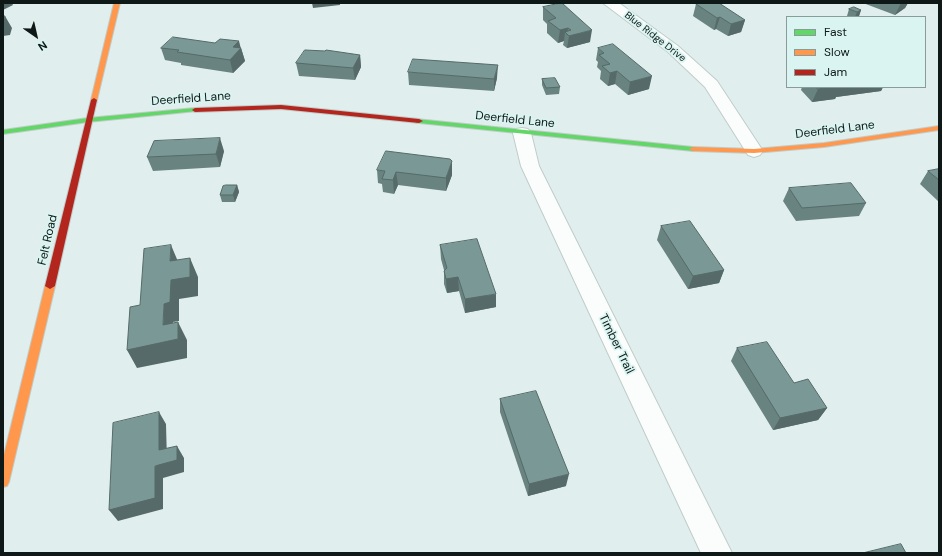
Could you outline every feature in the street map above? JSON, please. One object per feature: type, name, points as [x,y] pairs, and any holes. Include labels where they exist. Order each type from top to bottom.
[{"type":"street","name":"Felt Road","points":[[3,482],[117,3]]},
{"type":"street","name":"Blue Ridge Drive","points":[[610,3],[673,49],[712,84],[754,151]]},
{"type":"street","name":"Deerfield Lane","points":[[3,132],[88,120],[215,108],[280,107],[522,133],[690,149],[754,151],[824,145],[939,128]]},
{"type":"street","name":"Timber Trail","points":[[522,133],[530,166],[717,553]]},
{"type":"building","points":[[562,3],[592,30],[569,36],[565,32],[571,30],[568,28],[560,30],[548,21],[556,18],[543,7]]},
{"type":"building","points":[[719,3],[745,20],[731,24],[720,17],[717,18],[696,4]]},
{"type":"building","points":[[854,7],[861,10],[857,12],[849,9]]},
{"type":"building","points":[[173,37],[215,43],[220,39],[239,41],[233,47],[241,48],[230,60],[161,48]]},
{"type":"building","points":[[613,44],[652,76],[630,82],[617,71],[610,73],[602,66],[610,64],[599,55],[604,53],[598,48]]},
{"type":"building","points":[[305,50],[326,50],[360,55],[353,68],[296,63]]},
{"type":"building","points":[[413,59],[498,65],[494,79],[408,72]]},
{"type":"building","points":[[555,78],[560,87],[546,88],[542,79]]},
{"type":"building","points":[[220,138],[216,154],[147,157],[154,141]]},
{"type":"building","points":[[386,151],[450,159],[452,161],[446,178],[396,172],[393,180],[382,179],[385,171],[377,170]]},
{"type":"building","points":[[939,169],[939,180],[928,171]]},
{"type":"building","points":[[851,183],[866,203],[802,208],[789,188]]},
{"type":"building","points":[[237,185],[233,195],[220,195],[223,186]]},
{"type":"building","points":[[690,221],[724,270],[693,276],[661,226]]},
{"type":"building","points":[[477,239],[496,294],[465,299],[458,277],[446,279],[444,271],[447,268],[440,245]]},
{"type":"building","points":[[171,245],[170,261],[190,258],[190,277],[171,280],[170,302],[164,304],[163,325],[178,322],[178,339],[127,350],[130,307],[140,305],[144,249]]},
{"type":"building","points":[[767,342],[794,383],[808,379],[827,408],[780,418],[737,348]]},
{"type":"building","points":[[536,391],[569,474],[529,484],[500,399]]},
{"type":"building","points":[[159,412],[159,450],[177,446],[177,460],[155,466],[155,498],[109,510],[113,423]]},
{"type":"building","points":[[901,544],[906,553],[863,553]]},
{"type":"traffic: fast","points":[[3,132],[88,120],[195,110]]},
{"type":"traffic: fast","points":[[419,121],[693,149]]},
{"type":"traffic: slow","points":[[94,100],[117,3]]},
{"type":"traffic: slow","points":[[693,149],[754,151],[824,145],[939,128]]},
{"type":"traffic: slow","points":[[3,482],[50,286]]},
{"type":"traffic: jam","points":[[50,286],[94,100]]},
{"type":"traffic: jam","points":[[195,110],[281,107],[419,121]]}]
